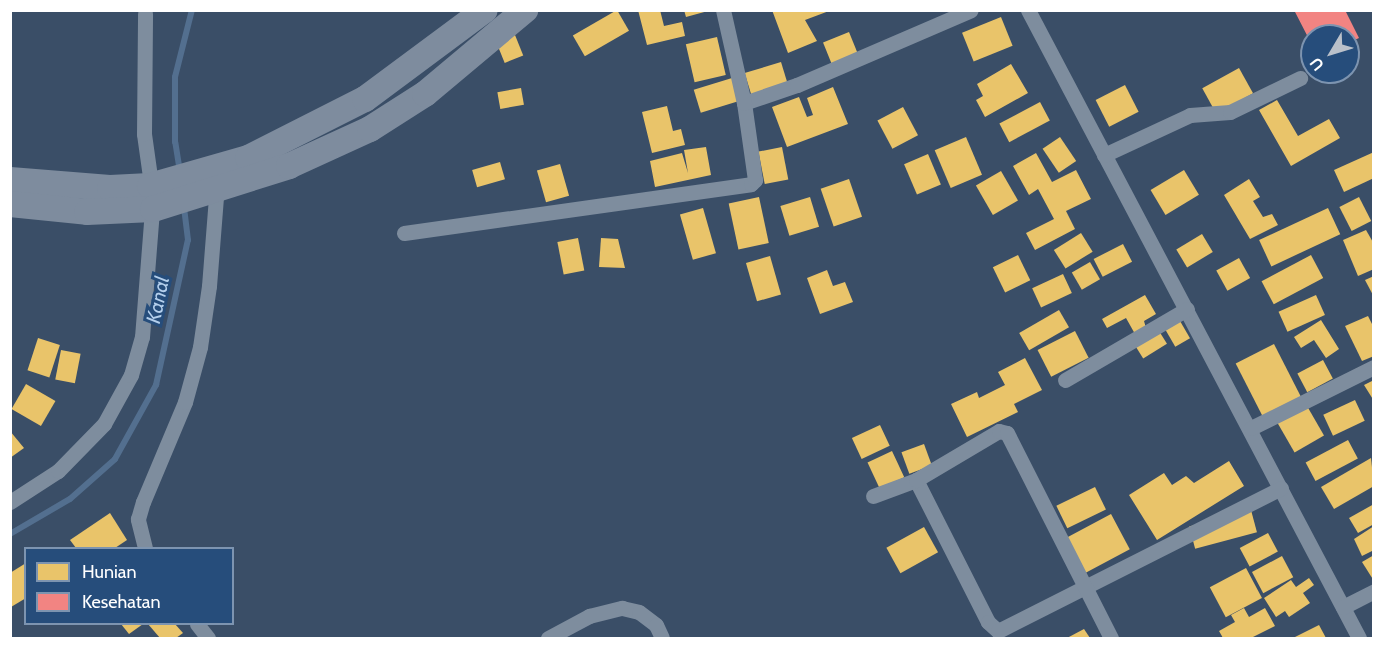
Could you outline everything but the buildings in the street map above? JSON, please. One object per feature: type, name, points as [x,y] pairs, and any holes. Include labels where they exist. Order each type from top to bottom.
[{"type":"highway","points":[[206,183],[365,99],[485,10]]},
{"type":"highway","points":[[10,204],[87,212],[160,196],[331,149],[370,129],[425,94],[525,10]]},
{"type":"highway","points":[[10,180],[110,188],[160,196]]},
{"type":"street","points":[[404,233],[751,184],[755,180],[744,103],[723,10]]},
{"type":"street","points":[[744,103],[797,85],[971,10]]},
{"type":"street","points":[[1028,10],[1251,428],[1359,639]]},
{"type":"street","points":[[10,502],[58,471],[104,424],[131,375],[142,337],[160,196],[144,134],[145,12]]},
{"type":"street","points":[[1104,155],[1190,116],[1230,112],[1300,78]]},
{"type":"street","points":[[145,547],[138,519],[185,402],[200,347],[206,183]]},
{"type":"street","points":[[1065,380],[1187,309]]},
{"type":"street","points":[[1251,428],[1374,367]]},
{"type":"street","points":[[873,496],[916,480],[999,431],[1006,433],[1111,639]]},
{"type":"street","points":[[916,480],[994,630],[1084,588],[1281,488]]},
{"type":"street","points":[[1343,607],[1374,591]]},
{"type":"street","points":[[548,639],[589,616],[622,608],[639,612],[656,625],[662,639]]},
{"type":"street","points":[[198,625],[208,639]]},
{"type":"waterway","name":"Kanal","points":[[180,172],[175,142],[175,77],[192,10]]},
{"type":"waterway","name":"Kanal","points":[[10,534],[70,499],[115,459],[156,385],[188,240],[184,206]]}]
